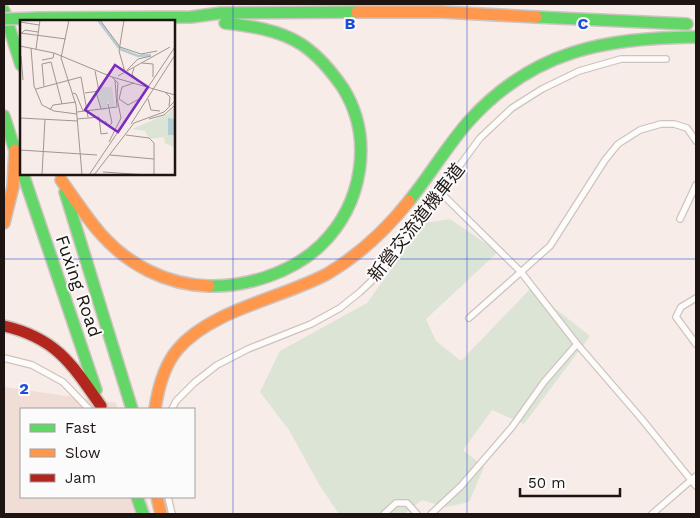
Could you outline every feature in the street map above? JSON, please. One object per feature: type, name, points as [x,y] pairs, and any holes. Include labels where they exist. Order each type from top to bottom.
[{"type":"main road","points":[[4,11],[20,63]]},
{"type":"main road","points":[[4,19],[191,17],[222,13],[442,12],[696,25]]},
{"type":"main road","points":[[60,177],[100,233],[126,256],[155,274],[185,284],[218,287],[244,283],[268,276],[293,264],[321,245],[337,225],[351,200],[359,174],[362,142],[356,113],[345,90],[325,64],[301,45],[278,34],[244,25],[219,23],[191,17]]},
{"type":"main road","points":[[154,408],[163,375],[178,349],[199,331],[223,318],[305,285],[350,259],[383,231],[406,205],[467,123],[495,95],[526,73],[565,53],[600,44],[647,37],[696,37]]},
{"type":"main road","points":[[4,116],[20,166]]},
{"type":"main road","points":[[4,223],[13,187],[15,150]]},
{"type":"main road","name":"Fuxing Road","points":[[23,175],[101,408]]},
{"type":"main road","name":"Fuxing Road","points":[[60,177],[132,408]]},
{"type":"main road","points":[[4,326],[16,329],[48,344],[88,386],[101,408]]},
{"type":"main road","points":[[137,498],[143,514]]},
{"type":"main road","points":[[157,498],[161,514]]},
{"type":"lane","name":"新營交流道機車道","points":[[172,408],[176,401],[194,383],[217,365],[248,349],[312,324],[340,308],[382,270],[480,138],[512,108],[542,89],[579,71],[621,59],[666,59]]},
{"type":"lane","points":[[469,318],[550,246],[605,160],[618,144],[640,130],[661,124],[674,124],[686,128],[696,141]]},
{"type":"lane","points":[[680,219],[696,185]]},
{"type":"lane","points":[[440,192],[521,272],[577,344],[694,478],[696,486]]},
{"type":"lane","points":[[696,298],[681,307],[676,317],[696,344]]},
{"type":"lane","points":[[431,514],[461,486],[512,427],[544,382],[577,344]]},
{"type":"lane","points":[[4,359],[32,365],[63,382],[88,408]]},
{"type":"lane","points":[[652,514],[694,478]]},
{"type":"lane","points":[[168,498],[172,514]]},
{"type":"lane","points":[[384,514],[396,503],[407,503],[417,514]]},
{"type":"shaded area","points":[[4,387],[116,403],[117,408],[20,408],[20,498],[146,498],[151,514],[4,514]]},
{"type":"green space","points":[[450,219],[498,252],[426,319],[436,341],[461,361],[530,289],[590,336],[524,424],[492,410],[463,450],[484,467],[469,502],[446,507],[422,500],[404,514],[339,514],[320,486],[289,430],[260,392],[280,351],[367,303],[424,223]]},
{"type":"traffic: fast","points":[[4,11],[20,62]]},
{"type":"traffic: fast","points":[[37,18],[191,17],[221,13],[357,12]]},
{"type":"traffic: fast","points":[[536,17],[687,24]]},
{"type":"traffic: fast","points":[[4,19],[37,18]]},
{"type":"traffic: fast","points":[[209,286],[224,286],[254,281],[284,270],[310,255],[335,229],[347,210],[355,190],[361,149],[359,128],[353,107],[339,82],[313,53],[284,35],[255,27],[225,23]]},
{"type":"traffic: fast","points":[[409,201],[469,121],[493,97],[519,78],[545,63],[601,45],[663,38],[696,37]]},
{"type":"traffic: fast","points":[[4,116],[18,160]]},
{"type":"traffic: fast","points":[[23,175],[96,390]]},
{"type":"traffic: fast","points":[[65,192],[132,408]]},
{"type":"traffic: fast","points":[[137,498],[143,514]]},
{"type":"traffic: slow","points":[[357,12],[442,12],[536,17]]},
{"type":"traffic: slow","points":[[4,223],[13,187],[15,150]]},
{"type":"traffic: slow","points":[[61,180],[95,227],[123,255],[136,264],[163,277],[193,285],[209,286]]},
{"type":"traffic: slow","points":[[155,408],[160,385],[169,362],[178,349],[192,336],[228,314],[309,283],[327,274],[350,259],[371,241],[409,201]]},
{"type":"traffic: slow","points":[[157,498],[161,514]]},
{"type":"traffic: jam","points":[[4,326],[37,338],[61,355],[81,377],[101,406]]}]
